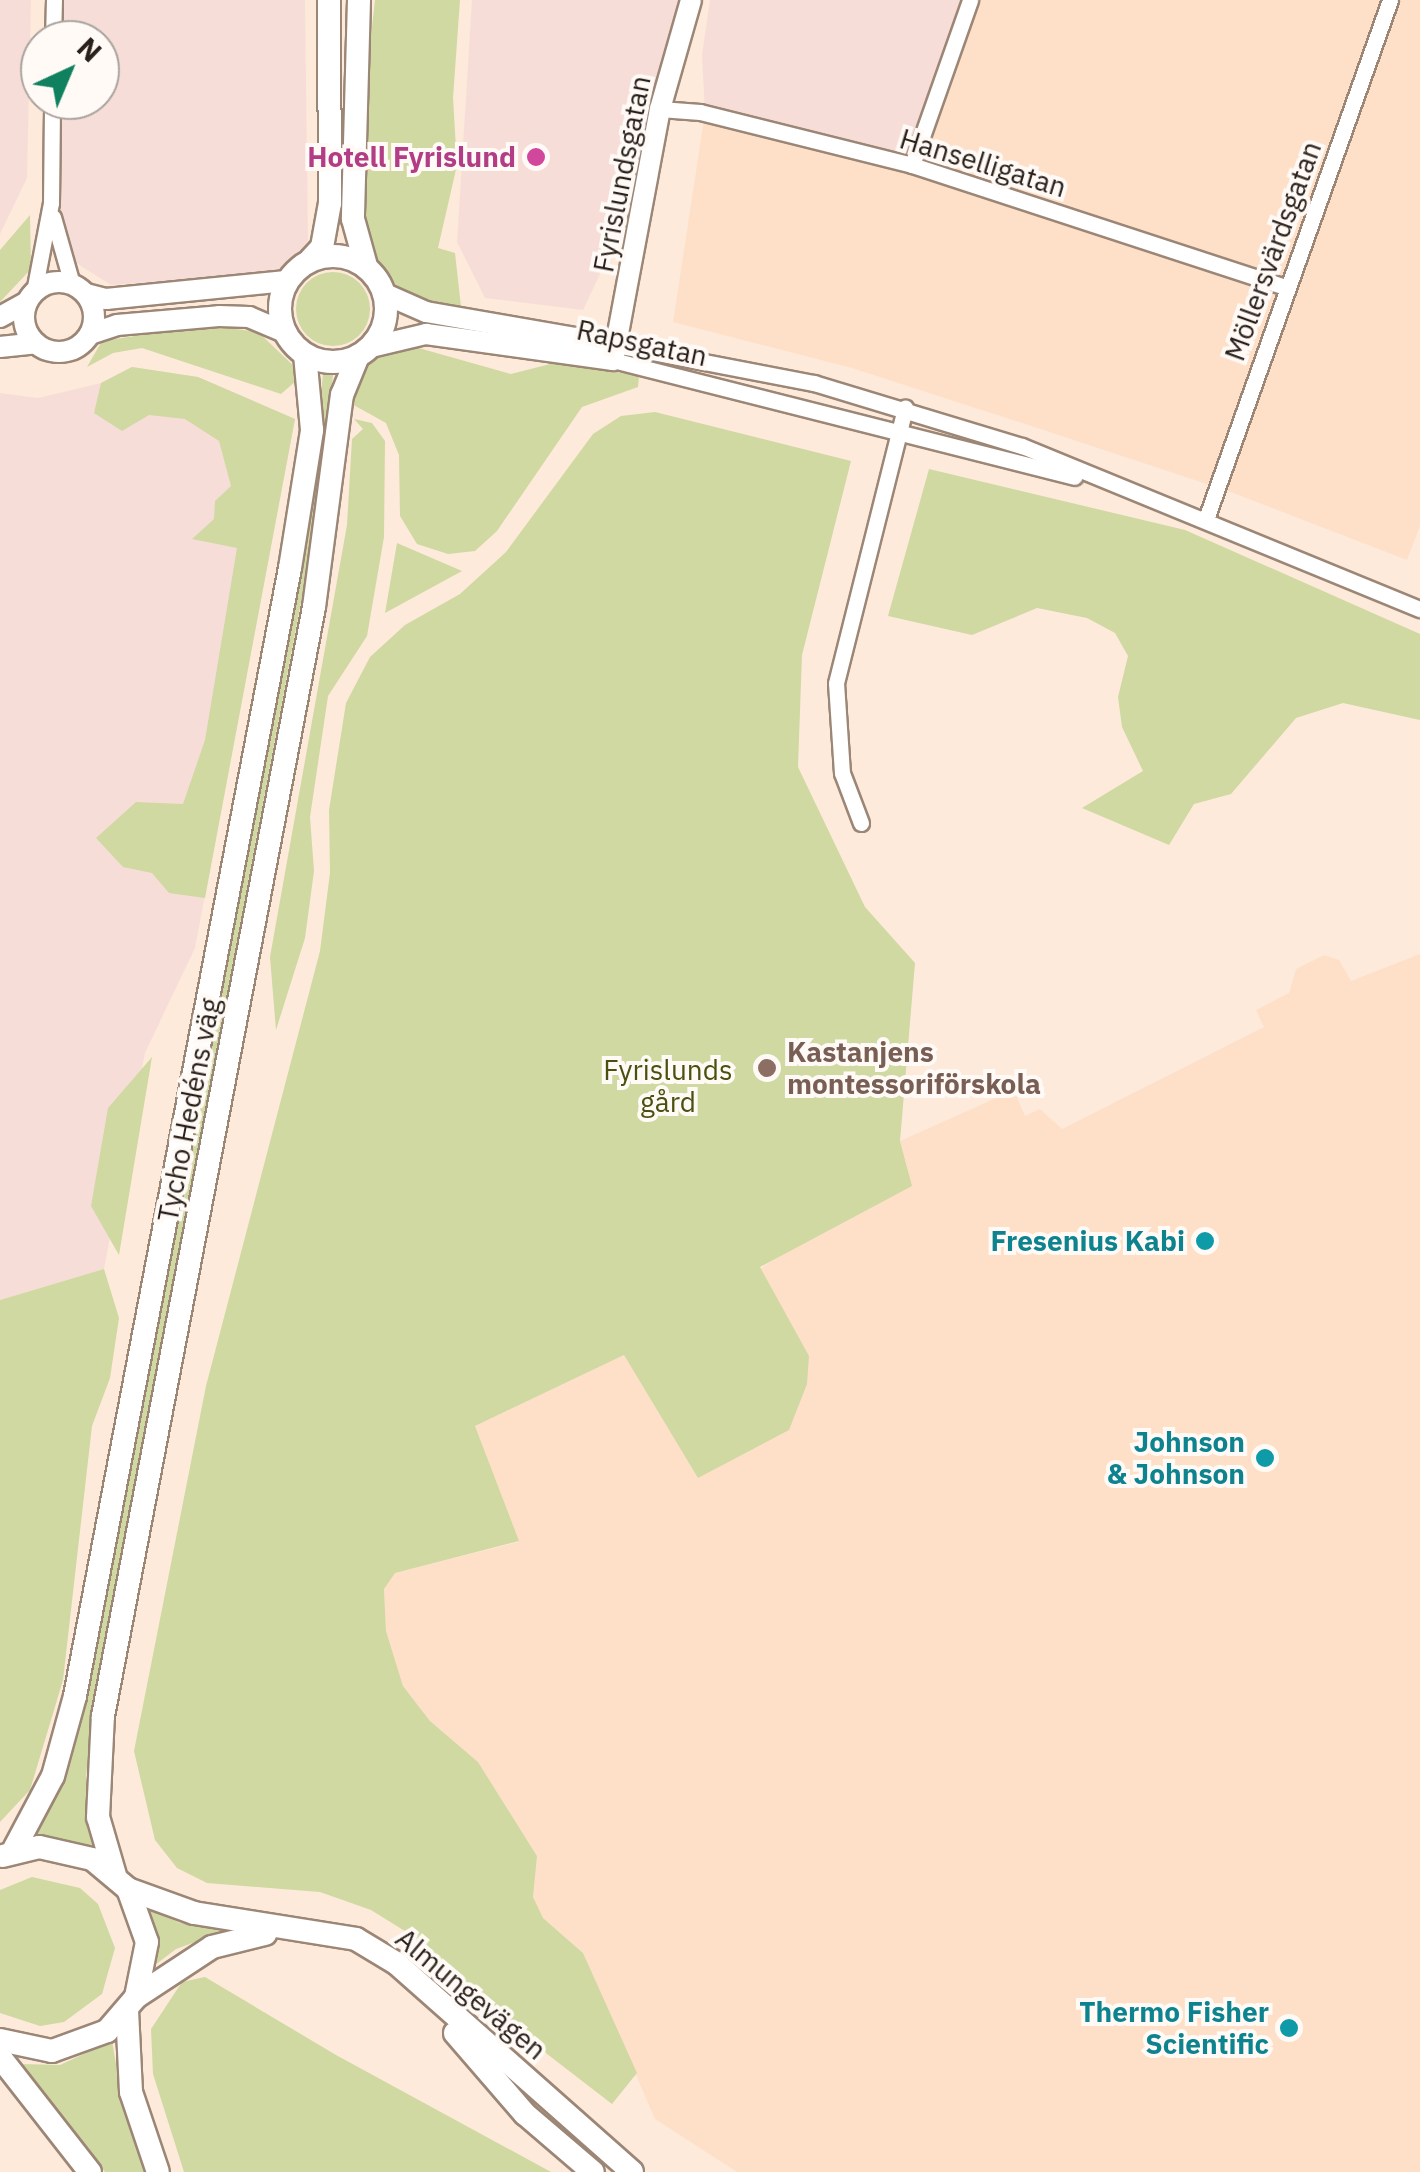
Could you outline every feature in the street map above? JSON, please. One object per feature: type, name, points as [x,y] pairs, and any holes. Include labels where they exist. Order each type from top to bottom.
[{"type":"main road","points":[[327,5],[330,203],[322,246],[286,281],[279,315],[284,332],[306,355],[322,362],[364,351],[382,331],[385,294],[366,266],[353,219],[359,0]]},
{"type":"main road","points":[[311,260],[339,255],[366,266]]},
{"type":"main road","name":"Tycho Hedéns väg","points":[[158,2172],[131,2092],[132,2004],[147,1942],[98,1817],[103,1716],[304,661],[342,395],[364,351]]},
{"type":"main road","name":"Tycho Hedéns väg","points":[[6,1855],[52,1776],[75,1696],[290,568],[313,411],[306,355]]},
{"type":"main road","name":"Almungevägen","points":[[6,1855],[66,1850],[121,1882],[194,1914],[356,1939],[396,1963],[632,2172]]},
{"type":"main road","name":"Almungevägen","points":[[0,2040],[52,2051],[81,2045],[132,2004],[234,1939],[288,1934],[332,1943],[396,1976],[448,2025],[524,2114],[593,2172]]},
{"type":"main road","points":[[0,2057],[90,2172]]},
{"type":"street","name":"Fyrislundsgatan","points":[[615,352],[660,109],[691,0]]},
{"type":"street","points":[[912,165],[970,0]]},
{"type":"street","name":"Möllersvärdsgatan","points":[[1206,519],[1285,286],[1390,0]]},
{"type":"street","name":"Hanselligatan","points":[[660,109],[700,112],[912,165],[1285,286]]},
{"type":"street","points":[[36,343],[27,331],[50,203],[52,120]]},
{"type":"street","points":[[50,203],[79,289],[94,320],[90,334]]},
{"type":"street","points":[[0,317],[56,282],[106,299],[286,281]]},
{"type":"street","name":"Rapsgatan","points":[[385,294],[426,312],[905,408],[1206,519],[1420,609]]},
{"type":"street","points":[[0,346],[36,343],[66,352],[90,334],[117,325],[219,316],[250,317],[284,332]]},
{"type":"street","name":"Rapsgatan","points":[[364,351],[426,334],[615,352],[898,435],[1117,486]]},
{"type":"street","points":[[861,824],[842,773],[836,683],[905,408]]},
{"type":"shaded area","points":[[0,0],[31,0],[31,20],[20,20],[20,120],[28,120],[27,178],[0,234]]},
{"type":"shaded area","points":[[63,0],[305,0],[308,240],[292,262],[273,273],[111,285],[67,257],[58,201],[60,120],[120,120],[120,20],[62,20]]},
{"type":"shaded area","points":[[472,0],[681,0],[620,232],[583,310],[485,298],[457,242]]},
{"type":"shaded area","points":[[710,0],[970,0],[912,165],[705,113],[702,55]]},
{"type":"shaded area","points":[[970,0],[1420,0],[1420,526],[1407,560],[1228,491],[1019,422],[852,368],[673,322],[705,113],[912,165]]},
{"type":"shaded area","points":[[132,367],[198,377],[295,419],[195,948],[145,1053],[104,1269],[0,1300],[0,393],[38,398],[101,383]]},
{"type":"shaded area","points":[[1420,954],[1420,2172],[737,2172],[655,2119],[583,1953],[543,1918],[532,1897],[537,1856],[478,1762],[430,1721],[403,1686],[386,1631],[384,1589],[394,1573],[518,1542],[475,1426],[626,1354],[909,1174],[900,1141],[1014,1090],[1025,1116],[1040,1109],[1062,1129],[1264,1027],[1256,1010],[1289,993],[1296,969],[1324,955],[1339,960],[1351,981]]},
{"type":"green space","points":[[375,0],[460,0],[453,98],[457,165],[438,248],[455,253],[461,307],[419,299],[391,283],[372,264],[359,220],[358,157]]},
{"type":"green space","points":[[30,215],[31,269],[0,302],[0,250]]},
{"type":"green space","points":[[333,272],[347,274],[359,283],[368,295],[368,323],[359,335],[347,344],[333,346],[319,344],[307,335],[298,323],[296,309],[298,295],[307,283],[319,274]]},
{"type":"green space","points":[[208,325],[258,332],[297,369],[297,380],[281,394],[142,348],[113,353],[87,367],[102,341]]},
{"type":"green space","points":[[408,345],[511,374],[558,362],[639,376],[638,387],[582,407],[497,531],[475,551],[448,554],[417,544],[400,516],[399,455],[386,423],[350,403],[366,362],[382,350]]},
{"type":"green space","points":[[132,367],[198,377],[295,419],[205,898],[169,893],[152,873],[123,867],[96,838],[136,802],[183,804],[205,740],[237,548],[192,539],[214,519],[215,501],[231,486],[219,441],[185,419],[149,415],[122,431],[94,413],[101,383]]},
{"type":"green space","points":[[323,374],[333,375],[312,544],[94,1696],[86,1777],[94,1852],[27,1840],[50,1805],[87,1694],[307,541]]},
{"type":"green space","name":"Fyrislunds gård","points":[[655,412],[851,461],[802,655],[798,767],[865,907],[915,963],[900,1141],[912,1186],[760,1267],[809,1356],[807,1384],[789,1430],[698,1478],[624,1355],[475,1426],[519,1541],[395,1573],[384,1589],[386,1631],[403,1686],[430,1721],[478,1762],[537,1856],[533,1897],[543,1918],[583,1953],[637,2073],[612,2104],[481,2003],[408,1933],[371,1910],[320,1892],[207,1883],[177,1868],[155,1840],[134,1751],[206,1386],[320,951],[330,873],[329,810],[346,703],[370,657],[405,625],[460,594],[506,552],[593,434],[621,416]]},
{"type":"green space","points":[[354,419],[372,423],[385,441],[384,537],[367,636],[328,696],[310,817],[314,871],[305,938],[276,1030],[270,957],[347,525],[352,439],[363,429]]},
{"type":"green space","points":[[929,469],[1185,530],[1420,634],[1420,720],[1343,703],[1296,718],[1231,794],[1194,804],[1169,845],[1082,808],[1143,771],[1122,727],[1118,697],[1128,656],[1115,633],[1087,618],[1037,608],[972,635],[888,616]]},
{"type":"green space","points":[[397,543],[462,571],[385,613]]},
{"type":"green space","points":[[152,1057],[119,1255],[91,1206],[108,1108]]},
{"type":"green space","points":[[104,1269],[119,1318],[110,1378],[92,1426],[63,1680],[30,1790],[0,1822],[0,1300]]},
{"type":"green space","points":[[32,1877],[80,1888],[98,1904],[115,1948],[102,1994],[64,2022],[40,2026],[0,2013],[0,1890]]},
{"type":"green space","points":[[147,1908],[180,1923],[234,1928],[176,1949],[155,1965],[156,1935]]},
{"type":"green space","points":[[205,1977],[336,2055],[551,2172],[184,2172],[153,2074],[151,2029],[182,1982]]},
{"type":"green space","points":[[112,2041],[124,2111],[148,2172],[105,2172],[20,2064],[60,2065]]},
{"type":"place","name":"Hotell Fyrislund","points":[[536,157]]},
{"type":"place","name":"Kastanjens montessoriförskola","points":[[767,1068]]},
{"type":"place","name":"Fresenius Kabi","points":[[1205,1241]]},
{"type":"place","name":"Johnson & Johnson","points":[[1265,1458]]},
{"type":"place","name":"Thermo Fisher Scientific","points":[[1289,2028]]}]
